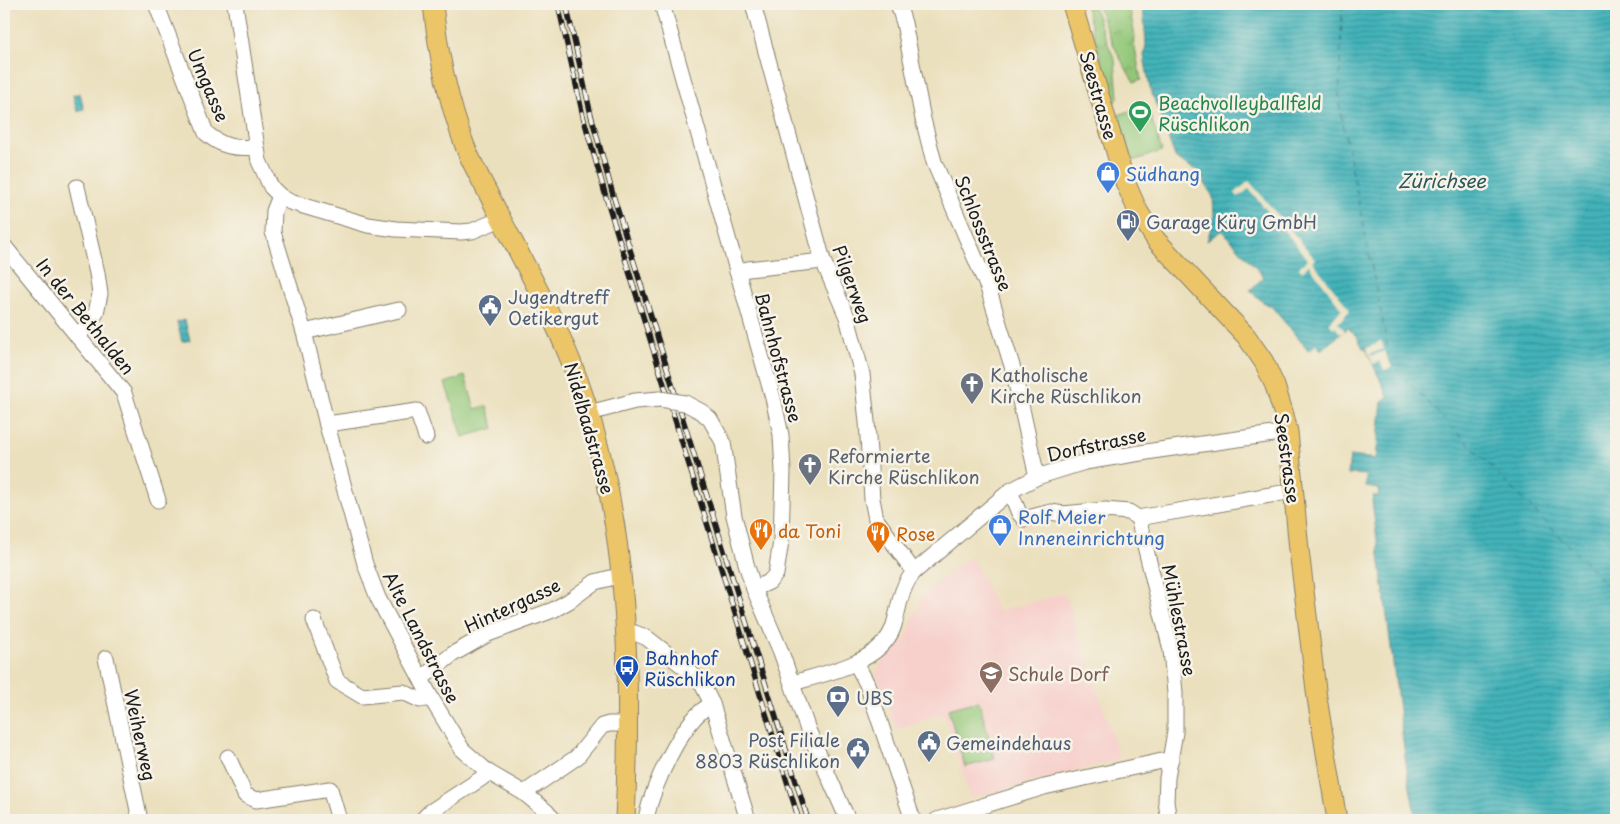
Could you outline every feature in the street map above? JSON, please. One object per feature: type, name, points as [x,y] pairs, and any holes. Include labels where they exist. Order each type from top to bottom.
[{"type":"main road","name":"Nidelbadstrasse","points":[[433,4],[437,42],[450,101],[467,150],[563,342],[589,413],[602,461],[614,518],[622,575],[626,632],[627,776],[625,820]]},
{"type":"main road","name":"Seestrasse","points":[[1072,4],[1125,182],[1138,211],[1156,240],[1246,336],[1264,362],[1275,386],[1288,432],[1317,698],[1337,820]]},
{"type":"street","name":"Umgasse","points":[[156,4],[206,133],[219,143],[227,146],[239,148],[256,147]]},
{"type":"street","points":[[235,4],[259,161],[271,187],[280,196],[290,202],[368,225],[396,229],[466,232],[501,219]]},
{"type":"street","name":"Bahnhofstrasse","points":[[662,4],[773,398],[780,435],[783,471],[781,541],[777,570],[769,582],[754,589]]},
{"type":"street","name":"Pilgerweg","points":[[753,4],[823,261],[847,317],[862,374],[872,499],[876,520],[914,572]]},
{"type":"street","name":"Schlossstrasse","points":[[898,4],[904,23],[923,119],[934,162],[988,288],[1013,369],[1037,476]]},
{"type":"street","points":[[77,186],[100,294],[96,313],[78,337]]},
{"type":"street","name":"Alte Landstrasse","points":[[280,196],[274,211],[273,232],[304,332],[365,564],[378,598],[430,698],[462,749],[488,772],[524,793],[554,820]]},
{"type":"street","name":"In der Bethalden","points":[[4,246],[124,393],[158,500]]},
{"type":"street","points":[[737,272],[748,269],[823,261]]},
{"type":"street","points":[[304,332],[399,310]]},
{"type":"street","points":[[589,413],[629,402],[660,399],[685,403],[702,412],[710,419],[722,442],[726,455],[734,516],[741,550],[754,589],[781,652],[808,730],[848,820]]},
{"type":"street","points":[[327,425],[417,411],[426,437]]},
{"type":"street","name":"Dorfstrasse","points":[[792,683],[856,663],[880,648],[892,631],[906,581],[914,572],[1010,491],[1037,476],[1085,462],[1288,432]]},
{"type":"street","points":[[1010,491],[1019,513],[1024,519],[1051,512],[1063,514],[1105,510],[1129,512],[1138,518],[1293,491]]},
{"type":"street","name":"Mühlestrasse","points":[[1138,518],[1171,650],[1175,693],[1175,732],[1167,778],[1166,802],[1169,820]]},
{"type":"street","name":"Hintergasse","points":[[421,678],[453,654],[488,634],[553,610],[595,582],[622,575]]},
{"type":"street","points":[[314,620],[337,681],[362,696],[403,692],[420,700],[430,698]]},
{"type":"street","points":[[626,632],[635,633],[647,638],[688,670],[702,684],[712,704],[748,820]]},
{"type":"street","name":"Weiherweg","points":[[106,658],[140,820]]},
{"type":"street","points":[[856,663],[867,684],[913,820]]},
{"type":"street","points":[[646,818],[658,782],[673,749],[684,731],[705,706],[712,704]]},
{"type":"street","points":[[524,793],[577,756],[602,726],[627,724]]},
{"type":"street","points":[[228,757],[245,795],[256,800],[330,789],[339,820]]},
{"type":"street","points":[[937,820],[1044,788],[1171,759]]},
{"type":"street","points":[[422,820],[430,812],[482,778],[488,772]]},
{"type":"shaded area","name":"Schule Dorf","points":[[971,555],[998,611],[1065,593],[1120,759],[970,798],[944,714],[896,729],[876,674],[884,656],[906,638],[921,597]]},
{"type":"green space","points":[[1085,4],[1093,4],[1115,60],[1118,98],[1114,103]]},
{"type":"green space","points":[[1097,4],[1129,4],[1141,80],[1134,82],[1128,73],[1113,44]]},
{"type":"green space","name":"Beachvolleyballfeld Rüschlikon","points":[[1147,105],[1162,151],[1133,161],[1118,115]]},
{"type":"green space","points":[[465,376],[475,409],[487,406],[494,428],[463,437],[445,383]]},
{"type":"green space","points":[[979,701],[995,759],[965,767],[948,709]]},
{"type":"water","name":"Zürichsee","points":[[1141,4],[1616,4],[1616,820],[1416,820],[1407,771],[1372,501],[1373,496],[1378,496],[1379,489],[1366,487],[1366,475],[1348,474],[1350,456],[1376,459],[1382,401],[1388,397],[1366,349],[1363,348],[1357,337],[1348,328],[1321,350],[1316,344],[1309,351],[1271,306],[1263,302],[1250,290],[1264,277],[1222,230],[1207,241],[1214,217],[1213,197],[1198,171],[1176,159],[1150,88],[1144,56],[1146,45]]},
{"type":"water","points":[[80,93],[84,109],[77,111],[73,95]]},
{"type":"water","points":[[185,320],[190,340],[182,342],[177,322]]},
{"type":"pier","points":[[1249,181],[1315,259],[1312,261],[1350,310],[1338,323],[1345,331],[1341,334],[1329,323],[1342,309],[1309,265],[1302,271],[1299,267],[1308,259],[1249,189],[1238,197],[1235,193]]},
{"type":"pier","points":[[1381,340],[1384,349],[1370,354],[1372,356],[1384,351],[1392,367],[1384,370],[1380,361],[1373,364],[1366,348],[1375,345]]},
{"type":"ferry route","points":[[1342,4],[1339,104],[1387,343],[1388,359],[1405,379],[1616,594]]},
{"type":"railway","points":[[558,4],[583,116],[606,197],[799,820]]},
{"type":"railway","points":[[566,4],[591,115],[613,195],[808,820]]},
{"type":"place","name":"Beachvolleyballfeld Rüschlikon","points":[[1140,133]]},
{"type":"place","name":"Südhang","points":[[1108,194]]},
{"type":"place","name":"Garage Küry GmbH","points":[[1128,242]]},
{"type":"place","name":"Jugendtreff Oetikergut","points":[[490,327]]},
{"type":"place","name":"Katholische Kirche Rüschlikon","points":[[972,405]]},
{"type":"place","name":"Reformierte Kirche Rüschlikon","points":[[810,486]]},
{"type":"place","name":"Rolf Meier Inneneinrichtung","points":[[1000,547]]},
{"type":"place","name":"da Toni","points":[[761,551]]},
{"type":"place","name":"Rose","points":[[878,554]]},
{"type":"place","name":"Bahnhof Rüschlikon","points":[[627,688]]},
{"type":"place","name":"Schule Dorf","points":[[991,694]]},
{"type":"place","name":"UBS","points":[[838,718]]},
{"type":"place","name":"Gemeindehaus","points":[[929,763]]},
{"type":"place","name":"Post Filiale 8803 Rüschlikon","points":[[858,770]]}]
